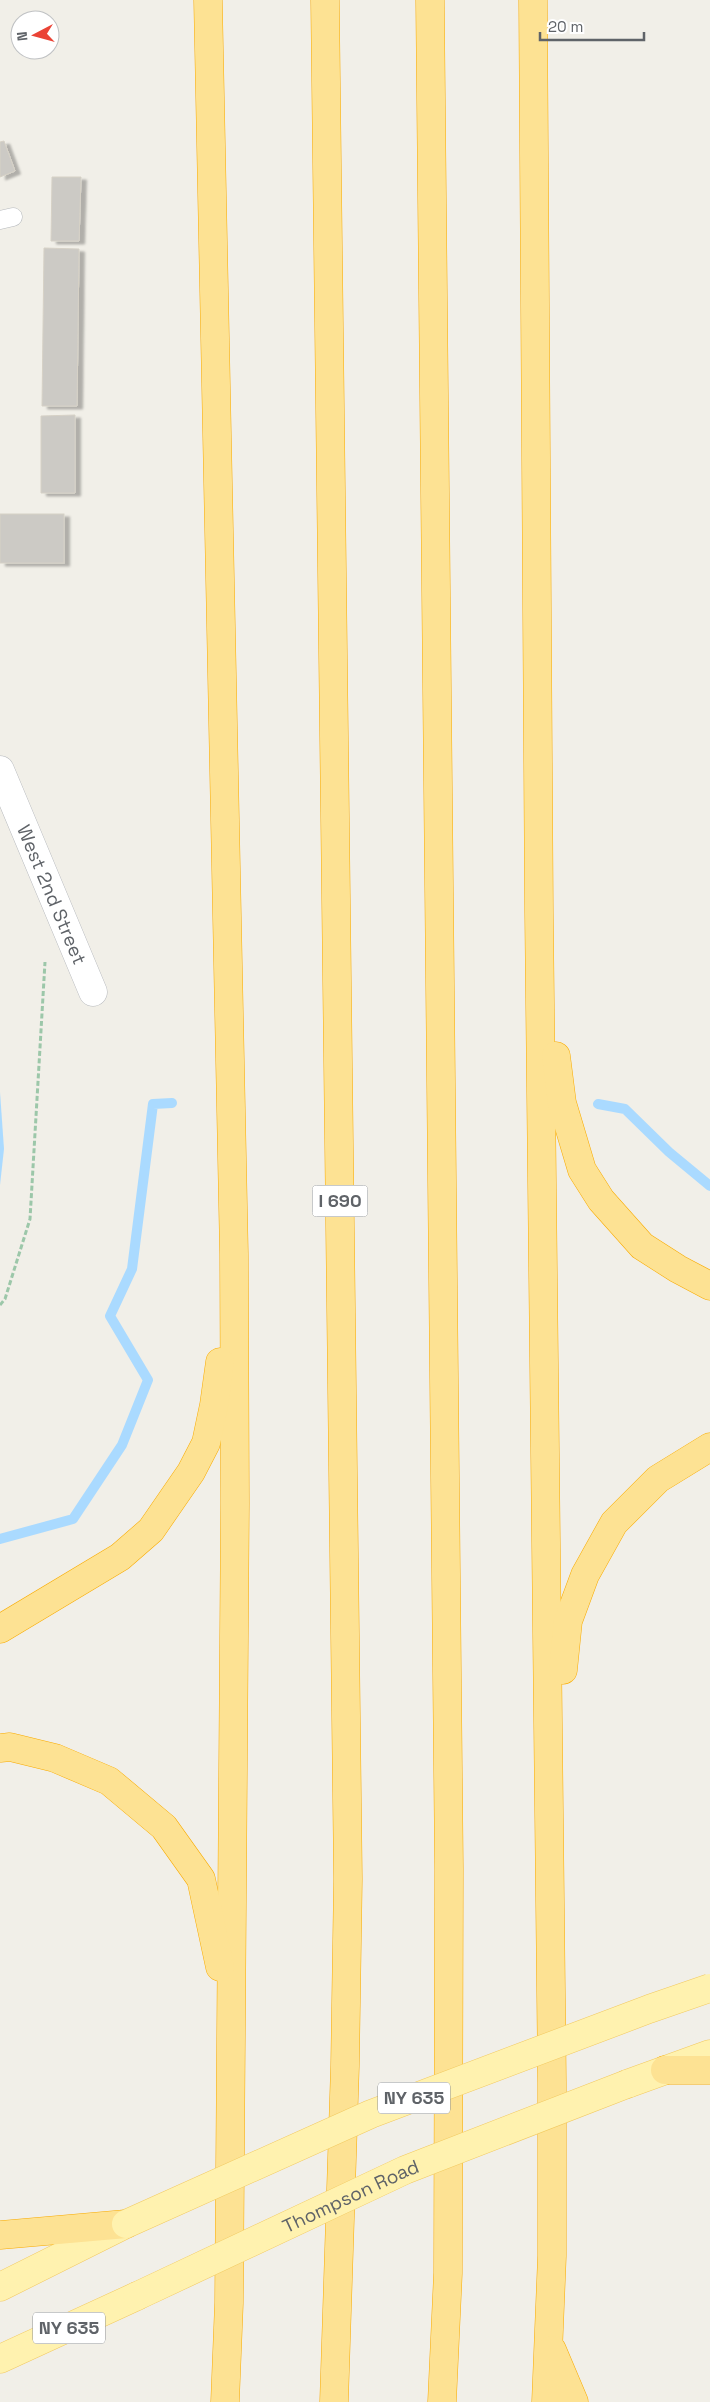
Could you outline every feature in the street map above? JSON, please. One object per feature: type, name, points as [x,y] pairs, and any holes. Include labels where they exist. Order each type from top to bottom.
[{"type":"highway","points":[[208,0],[210,182],[234,1254],[229,2303],[225,2402]]},
{"type":"highway","points":[[210,182],[223,0]]},
{"type":"highway","name":"I 690","points":[[326,0],[348,1879],[344,2095],[334,2402]]},
{"type":"highway","points":[[430,0],[449,1869],[448,2263],[442,2402]]},
{"type":"highway","points":[[532,0],[539,913],[550,1786],[552,2227],[550,2345],[546,2402]]},
{"type":"highway","points":[[539,913],[562,1103],[582,1170],[601,1200],[642,1246],[678,1269],[710,1286]]},
{"type":"highway","points":[[0,1629],[120,1557],[151,1530],[192,1472],[206,1443],[214,1405],[234,1254]]},
{"type":"highway","points":[[550,1786],[568,1621],[585,1575],[614,1523],[658,1479],[710,1447]]},
{"type":"highway","points":[[0,1748],[10,1747],[55,1758],[109,1781],[164,1827],[201,1879],[231,2016]]},
{"type":"highway","points":[[665,2070],[710,2070]]},
{"type":"highway","points":[[0,2235],[126,2224]]},
{"type":"highway","points":[[550,2345],[574,2402]]},
{"type":"main road","name":"NY 635","points":[[0,2287],[126,2224],[276,2155],[371,2114],[649,2009],[710,1988]]},
{"type":"main road","name":"Thompson Road","points":[[0,2359],[406,2170],[627,2084],[710,2054]]},
{"type":"street","name":"West 2nd Street","points":[[0,770],[93,992]]},
{"type":"path","points":[[0,1305],[5,1299],[30,1219],[45,956]]},
{"type":"water","points":[[0,1092],[4,1149],[0,1185]]},
{"type":"building","points":[[4,141],[15,171],[0,177],[0,142]]},
{"type":"building","points":[[52,177],[81,177],[79,241],[51,241]]},
{"type":"building","points":[[44,248],[79,249],[77,406],[42,406]]},
{"type":"building","points":[[75,415],[75,493],[41,493],[41,416]]},
{"type":"building","points":[[0,514],[64,514],[64,563],[0,563]]},
{"type":"waterway","points":[[0,1539],[73,1519],[122,1445],[148,1380],[110,1316],[132,1269],[153,1104],[172,1103]]},
{"type":"waterway","points":[[598,1104],[625,1109],[669,1152],[710,1186]]}]
